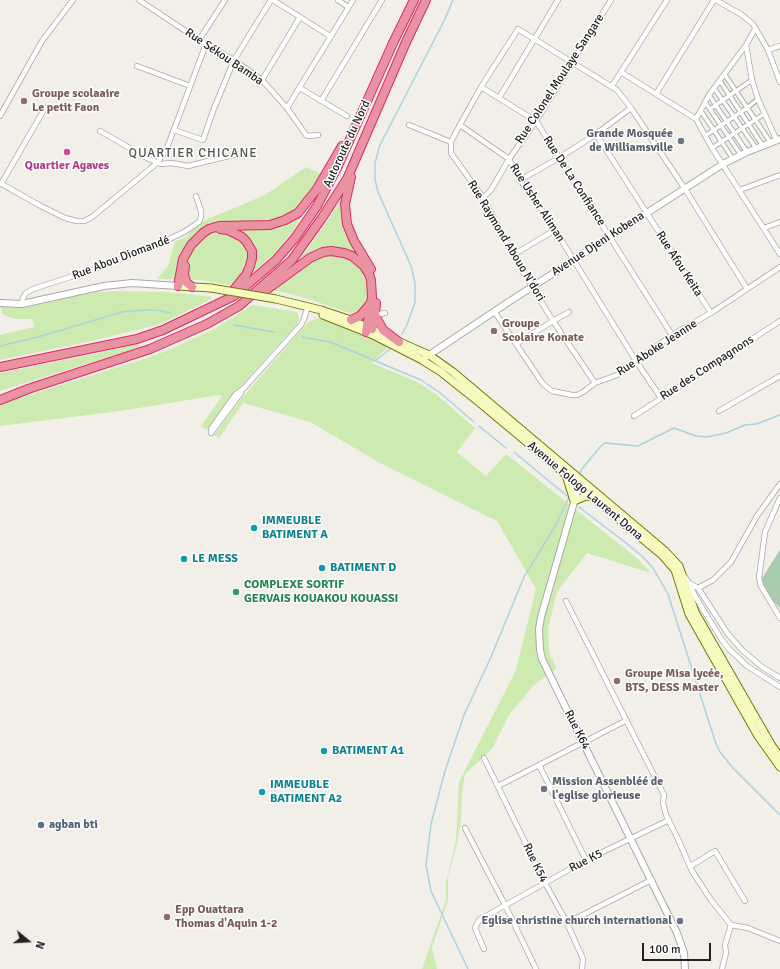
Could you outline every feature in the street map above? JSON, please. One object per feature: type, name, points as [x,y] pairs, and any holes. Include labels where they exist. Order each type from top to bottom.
[{"type":"highway","name":"Autoroute du Nord","points":[[220,304],[234,296],[276,260],[295,238],[323,194],[337,168],[414,0]]},
{"type":"highway","name":"Autoroute du Nord","points":[[28,389],[150,349],[208,324],[239,306],[292,260],[322,218],[347,179],[417,17],[426,0]]},
{"type":"highway","points":[[192,287],[186,282],[181,274],[182,259],[188,248],[197,238],[209,229],[218,226],[270,225],[285,220],[298,213],[317,189],[341,147],[352,133]]},
{"type":"highway","points":[[356,158],[347,195],[345,215],[350,232],[374,275],[376,285],[375,315],[369,330]]},
{"type":"highway","points":[[0,367],[137,339],[163,330],[220,304],[240,284],[250,266],[252,251],[242,237],[228,230],[219,229],[210,232],[198,242],[192,251],[177,286]]},
{"type":"highway","points":[[239,306],[252,302],[310,258],[323,252],[331,251],[344,253],[352,256],[364,266],[371,280],[373,291],[369,330]]},
{"type":"highway","points":[[351,320],[360,316],[372,303]]},
{"type":"highway","points":[[375,315],[383,330],[399,342]]},
{"type":"highway","points":[[0,396],[28,389]]},
{"type":"highway","points":[[0,400],[28,389]]},
{"type":"main road","name":"Avenue Fologo Laurent Dona","points":[[177,286],[211,288],[276,299],[299,305],[399,342],[426,358],[566,474],[581,483],[593,497],[662,555],[681,578],[695,612],[772,746],[780,757]]},
{"type":"main road","name":"Avenue Fologo Laurent Dona","points":[[307,308],[351,320],[453,372],[581,483],[665,551],[679,566],[689,614],[758,736],[780,767]]},
{"type":"main road","points":[[566,474],[574,502],[586,496],[593,497]]},
{"type":"street","points":[[0,116],[42,42],[73,0]]},
{"type":"street","name":"Rue Sékou Bamba","points":[[139,0],[199,40],[234,60],[262,80],[287,108],[306,135],[318,135]]},
{"type":"street","points":[[199,40],[225,0]]},
{"type":"street","points":[[174,130],[203,140],[234,60],[272,0],[330,36]]},
{"type":"street","points":[[338,0],[348,7]]},
{"type":"street","points":[[287,108],[352,0]]},
{"type":"street","points":[[321,101],[382,0]]},
{"type":"street","points":[[499,98],[558,0]]},
{"type":"street","name":"Rue Colonel Moulaye Sangare","points":[[483,198],[491,190],[509,159],[536,121],[611,0]]},
{"type":"street","points":[[612,86],[667,0]]},
{"type":"street","points":[[656,94],[715,0],[753,24],[768,50],[780,82]]},
{"type":"street","points":[[262,80],[300,17]]},
{"type":"street","points":[[409,125],[451,142],[481,87],[518,29],[617,90],[631,108],[685,189],[747,289]]},
{"type":"street","points":[[696,119],[714,88],[746,45],[755,29]]},
{"type":"street","points":[[45,108],[0,184],[39,206],[66,218],[84,221],[92,217],[158,163],[167,148],[206,44]]},
{"type":"street","points":[[746,45],[752,80],[758,99],[776,141]]},
{"type":"street","points":[[768,50],[780,46]]},
{"type":"street","points":[[137,66],[190,86]]},
{"type":"street","points":[[620,72],[696,119],[712,148],[780,254]]},
{"type":"street","points":[[724,75],[755,120],[776,141]]},
{"type":"street","points":[[710,109],[752,80]]},
{"type":"street","points":[[720,81],[763,146]]},
{"type":"street","name":"Rue De La Confiance","points":[[481,87],[536,121],[672,336]]},
{"type":"street","points":[[300,88],[346,116]]},
{"type":"street","points":[[714,88],[756,149]]},
{"type":"street","points":[[710,95],[747,152]]},
{"type":"street","points":[[705,136],[758,99]]},
{"type":"street","points":[[705,102],[741,155]]},
{"type":"street","points":[[520,180],[559,158],[596,134],[631,108]]},
{"type":"street","points":[[701,111],[733,158]]},
{"type":"street","points":[[712,148],[764,114]]},
{"type":"street","name":"Rue Usher Aliman","points":[[460,125],[509,159],[520,180],[555,230],[636,361],[661,398]]},
{"type":"street","points":[[100,131],[158,163],[172,163],[188,166],[237,154]]},
{"type":"street","name":"Rue Afou Keita","points":[[596,134],[711,313]]},
{"type":"street","name":"Avenue Djeni Kobena","points":[[426,358],[573,260],[723,164],[733,158],[776,141]]},
{"type":"street","name":"Rue Raymond Abouo N'dori","points":[[451,142],[451,153],[483,198],[513,255],[532,287],[595,383]]},
{"type":"street","points":[[740,190],[780,175]]},
{"type":"street","name":"Rue Abou Diomandé","points":[[22,304],[26,293],[33,289],[155,246],[184,232],[199,222],[201,217],[201,211],[196,196]]},
{"type":"street","points":[[764,228],[780,222]]},
{"type":"street","points":[[513,255],[555,230]]},
{"type":"street","name":"Rue Aboke Jeanne","points":[[494,312],[543,384],[552,391],[577,395],[595,383],[617,375],[672,336],[711,313],[780,267]]},
{"type":"street","name":"Avenue Fologo Laurent Dona","points":[[0,303],[22,304],[104,286],[132,283],[177,286]]},
{"type":"street","points":[[244,388],[235,395],[224,410],[211,429],[211,433],[244,388],[301,325],[307,308]]},
{"type":"street","points":[[375,315],[385,312]]},
{"type":"street","points":[[516,344],[553,320],[569,312]]},
{"type":"street","name":"Rue des Compagnons","points":[[634,416],[780,321]]},
{"type":"street","points":[[719,411],[780,376]]},
{"type":"street","name":"Rue K64","points":[[581,483],[540,617],[539,641],[542,659],[682,943],[685,969]]},
{"type":"street","points":[[698,588],[713,580],[731,562],[757,516],[780,484]]},
{"type":"street","points":[[780,498],[765,532],[759,578],[761,586],[780,618]]},
{"type":"street","points":[[681,578],[698,588],[728,634],[743,651],[762,667],[780,678]]},
{"type":"street","points":[[689,583],[696,598],[729,649],[747,666],[780,687]]},
{"type":"street","points":[[566,601],[664,796],[662,803],[692,871],[711,900],[731,925],[748,928],[780,941]]},
{"type":"street","points":[[498,786],[626,720]]},
{"type":"street","name":"Rue K54","points":[[484,758],[545,883],[567,923],[583,959],[582,969]]},
{"type":"street","points":[[539,765],[586,860]]},
{"type":"street","name":"Rue K5","points":[[484,949],[475,928],[479,920],[586,860],[669,820]]},
{"type":"street","points":[[465,828],[536,969]]},
{"type":"street","points":[[691,866],[715,851],[745,901]]},
{"type":"street","points":[[567,923],[651,880]]},
{"type":"street","points":[[722,969],[726,953],[725,945],[731,925]]},
{"type":"green space","points":[[306,167],[322,174],[304,212],[293,231],[275,253],[254,272],[235,284],[229,285],[201,280],[157,279],[168,266],[175,241],[186,237],[196,224],[265,195]]},
{"type":"green space","points":[[343,195],[359,255],[337,248],[323,248],[301,258],[328,221]]},
{"type":"green space","points":[[331,255],[348,257],[361,267],[366,275],[369,300],[356,315],[302,297],[273,290],[311,261],[321,256]]},
{"type":"green space","points":[[111,291],[168,292],[213,297],[208,301],[161,324],[92,341],[0,360],[0,335],[34,327],[32,319],[14,319],[2,314],[1,307],[24,308],[86,294]]},
{"type":"green space","points":[[252,305],[297,312],[299,318],[298,323],[234,394],[207,430],[201,426],[222,396],[219,395],[120,411],[0,426],[0,404],[144,359],[171,349],[216,328]]},
{"type":"green space","points":[[317,318],[338,324],[389,346],[372,363],[417,382],[436,394],[475,428],[457,452],[486,476],[506,454],[639,560],[651,573],[587,553],[557,592],[548,628],[549,649],[551,657],[557,668],[533,686],[509,715],[492,749],[465,774],[462,793],[461,819],[456,848],[448,876],[448,900],[432,948],[437,969],[422,969],[446,900],[446,882],[456,841],[459,782],[516,670],[536,589],[497,521],[380,463],[310,422],[243,403],[219,438],[214,435],[241,399],[308,322]]},
{"type":"green space","points":[[139,343],[140,347],[0,391],[0,373],[95,354]]},
{"type":"green space","points":[[780,550],[780,608],[757,586]]},
{"type":"waterway","points":[[402,334],[407,325],[415,302],[415,283],[411,266],[378,192],[375,179],[375,163],[380,145],[445,19],[453,0]]},
{"type":"waterway","points":[[0,346],[38,337],[122,312],[157,310],[171,313]]},
{"type":"waterway","points":[[234,325],[274,332]]},
{"type":"waterway","points":[[302,337],[330,342],[421,380],[439,392],[474,422]]},
{"type":"waterway","points":[[375,361],[390,349]]},
{"type":"waterway","points":[[579,476],[581,470],[605,443],[638,446],[674,428],[696,436],[707,437],[726,433],[745,425],[756,424],[780,415]]},
{"type":"waterway","points":[[479,426],[506,448]]},
{"type":"waterway","points":[[514,452],[567,496]]},
{"type":"waterway","points":[[468,969],[431,891],[426,865],[431,824],[445,771],[464,715],[491,657],[524,577],[556,525],[570,495]]},
{"type":"waterway","points":[[579,507],[643,557],[653,568],[668,594],[715,741],[720,752],[733,768],[780,815]]},
{"type":"place","name":"Groupe scolaaire Le petit Faon","points":[[24,101]]},
{"type":"place","name":"Grande Mosquée de Williamsville","points":[[681,141]]},
{"type":"place","name":"Quartier Agaves","points":[[67,152]]},
{"type":"place","name":"Groupe Scolaire Konate","points":[[494,331]]},
{"type":"place","name":"IMMEUBLE BATIMENT A","points":[[254,528]]},
{"type":"place","name":"LE MESS","points":[[184,559]]},
{"type":"place","name":"BATIMENT D","points":[[322,568]]},
{"type":"place","name":"COMPLEXE SORTIF GERVAIS KOUAKOU KOUASSI","points":[[236,592]]},
{"type":"place","name":"Groupe Misa lycée, BTS, DESS Master","points":[[617,681]]},
{"type":"place","name":"BATIMENT A1","points":[[324,751]]},
{"type":"place","name":"Mission Assenbléé de l'eglise glorieuse","points":[[544,789]]},
{"type":"place","name":"IMMEUBLE BATIMENT A2","points":[[262,792]]},
{"type":"place","name":"agban bti","points":[[41,825]]},
{"type":"place","name":"Epp Ouattara Thomas d'Aquin 1-2","points":[[167,917]]},
{"type":"place","name":"Eglise christine church international","points":[[680,921]]},
{"type":"district","name":"QUARTIER CHICANE","points":[[193,154]]}]
